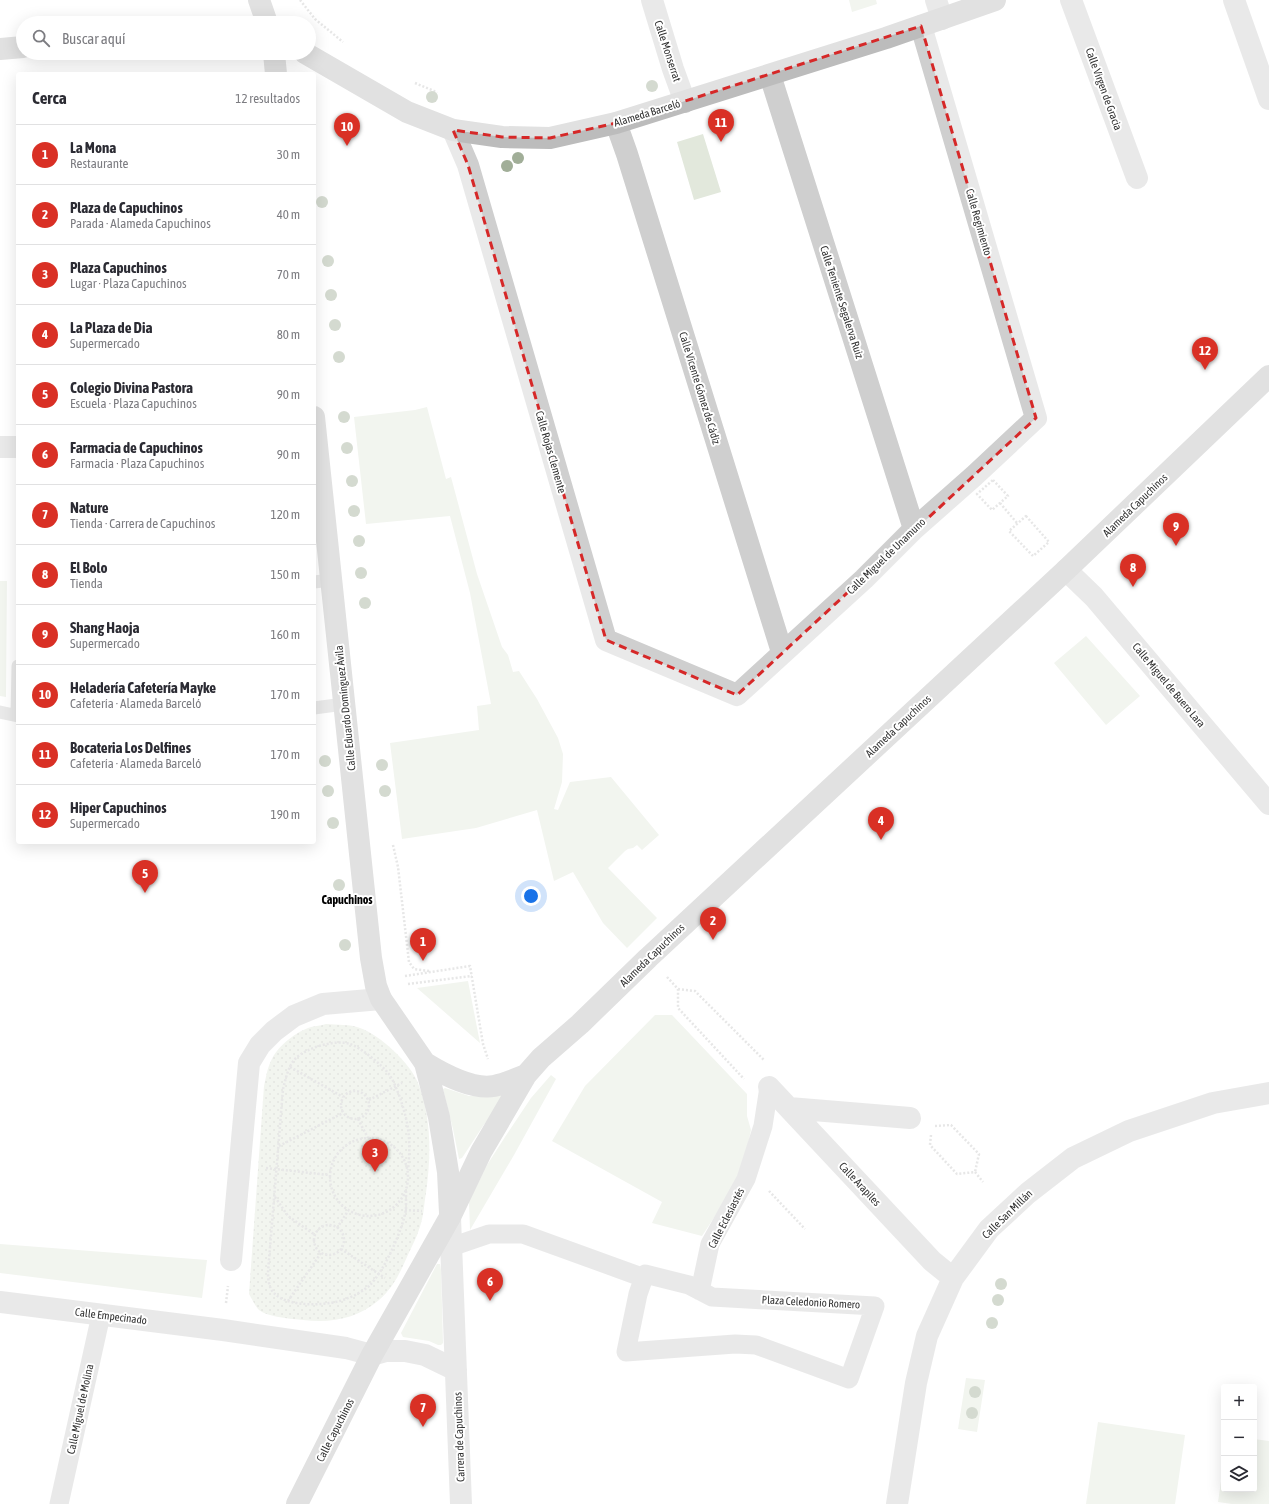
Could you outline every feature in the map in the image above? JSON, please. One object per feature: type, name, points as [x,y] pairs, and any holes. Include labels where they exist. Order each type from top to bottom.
[{"type":"main road","points":[[259,0],[265,16]]},
{"type":"main road","name":"Alameda Barceló","points":[[316,60],[407,112],[453,130],[502,137],[550,138],[616,123],[921,26],[939,9],[995,0]]},
{"type":"main road","points":[[0,49],[16,48]]},
{"type":"main road","points":[[275,60],[276,72]]},
{"type":"main road","name":"Alameda Capuchinos","points":[[450,1217],[480,1152],[526,1075],[541,1058],[580,1024],[648,958],[1066,570],[1269,376]]},
{"type":"main road","name":"Calle Eduardo Domínguez Ávila","points":[[316,467],[323,581],[344,704],[371,958],[376,986],[381,999],[425,1063]]},
{"type":"main road","points":[[425,1063],[444,1075],[471,1085],[493,1087],[526,1075]]},
{"type":"main road","points":[[425,1063],[439,1117],[448,1172],[450,1217]]},
{"type":"main road","name":"Calle Capuchinos","points":[[297,1504],[372,1355],[450,1217]]},
{"type":"street","name":"Calle Monserrat","points":[[652,0],[673,69],[685,102]]},
{"type":"street","name":"Calle Virgen de Gracia","points":[[1071,0],[1137,178]]},
{"type":"street","points":[[1234,0],[1269,99]]},
{"type":"street","name":"Calle Regimiento","points":[[921,26],[1036,418]]},
{"type":"street","name":"Calle Teniente Segalerva Ruiz","points":[[770,74],[914,529]]},
{"type":"street","name":"Calle Vicente Gómez de Cádiz","points":[[616,123],[630,161],[782,652]]},
{"type":"street","name":"Calle Rojas Clemente","points":[[453,130],[468,165],[606,640],[737,695]]},
{"type":"street","name":"Calle Miguel de Unamuno","points":[[737,695],[782,652],[864,579],[914,529],[1036,418]]},
{"type":"street","points":[[0,446],[16,447]]},
{"type":"street","name":"Calle Miguel de Buero Lara","points":[[1066,570],[1094,597],[1269,804]]},
{"type":"street","points":[[231,1260],[249,1063],[260,1045],[274,1031],[294,1016],[323,1004],[381,999]]},
{"type":"street","name":"Calle Arapiles","points":[[769,1087],[932,1261],[953,1278]]},
{"type":"street","name":"Calle Eclesiastés","points":[[700,1291],[710,1244],[746,1180],[763,1126],[769,1087]]},
{"type":"street","name":"Calle San Millán","points":[[897,1504],[916,1383],[928,1336],[953,1278],[989,1229],[1028,1193],[1073,1158],[1129,1131],[1213,1103],[1269,1093]]},
{"type":"street","points":[[789,1108],[910,1118]]},
{"type":"street","name":"Carrera de Capuchinos","points":[[450,1217],[461,1504]]},
{"type":"street","points":[[451,1247],[489,1234],[523,1234],[636,1275]]},
{"type":"street","name":"Plaza Celedonio Romero","points":[[645,1274],[689,1285],[700,1291],[712,1297],[875,1306],[849,1378],[756,1345],[735,1344],[626,1352],[638,1294],[645,1274]]},
{"type":"street","name":"Calle Empecinado","points":[[0,1302],[223,1330],[346,1348],[372,1355]]},
{"type":"street","name":"Calle Miguel de Molina","points":[[59,1504],[101,1314]]},
{"type":"street","points":[[372,1355],[386,1351],[405,1351],[425,1355],[456,1370]]},
{"type":"lane","points":[[316,708],[344,704]]},
{"type":"lane","points":[[0,712],[16,715]]},
{"type":"path","points":[[300,0],[313,16]]},
{"type":"path","points":[[316,19],[346,43]]},
{"type":"path","points":[[989,507],[992,510],[1008,496],[1004,493]]},
{"type":"path","points":[[1000,503],[1018,524]]},
{"type":"path","points":[[1026,516],[1049,542],[1033,556],[1009,530],[1018,524],[1026,516]]},
{"type":"path","points":[[393,845],[398,867],[409,962],[414,969],[435,972]]},
{"type":"path","points":[[648,958],[678,988],[696,991],[766,1062]]},
{"type":"path","points":[[405,976],[470,966],[483,1044],[489,1061]]},
{"type":"path","points":[[408,984],[472,976]]},
{"type":"path","points":[[678,988],[678,1008],[738,1074]]},
{"type":"path","points":[[331,1044],[350,1044],[369,1055],[389,1074],[395,1086],[405,1111],[410,1132],[410,1150],[406,1191],[406,1210],[394,1244],[379,1273],[369,1286],[348,1298],[326,1304],[288,1301],[275,1294],[268,1282],[283,1089],[288,1071],[295,1059],[309,1048],[331,1044]]},
{"type":"path","points":[[290,1067],[343,1097]]},
{"type":"path","points":[[369,1100],[403,1082]]},
{"type":"path","points":[[350,1091],[359,1091],[367,1096],[369,1100],[369,1110],[363,1117],[358,1119],[350,1118],[343,1114],[341,1105],[343,1097],[350,1091]]},
{"type":"path","points":[[279,1146],[343,1114]]},
{"type":"path","points":[[358,1119],[368,1138]]},
{"type":"path","points":[[932,1127],[951,1125],[979,1154],[974,1172]]},
{"type":"path","points":[[406,1191],[399,1203],[389,1211],[377,1216],[363,1216],[348,1211],[341,1206],[334,1197],[330,1186],[329,1175],[332,1163],[337,1153],[346,1145],[356,1140],[368,1138],[379,1139],[389,1143],[398,1150],[404,1159],[408,1170]]},
{"type":"path","points":[[930,1145],[958,1174],[974,1172]]},
{"type":"path","points":[[271,1169],[329,1175]]},
{"type":"path","points":[[749,1170],[805,1229]]},
{"type":"path","points":[[974,1172],[983,1182]]},
{"type":"path","points":[[274,1197],[288,1216],[315,1235]]},
{"type":"path","points":[[406,1210],[423,1212]]},
{"type":"path","points":[[336,1228],[348,1211]]},
{"type":"path","points":[[324,1226],[336,1228],[343,1235],[341,1249],[334,1254],[329,1255],[321,1253],[314,1243],[315,1235],[324,1226]]},
{"type":"path","points":[[341,1249],[384,1277]]},
{"type":"path","points":[[288,1301],[321,1253]]},
{"type":"highlighted area","points":[[921,26],[1036,418],[737,695],[606,640],[468,165],[453,130],[502,137],[550,138],[616,123]]},
{"type":"shaded area","points":[[849,0],[876,0],[877,4],[852,12]]},
{"type":"shaded area","points":[[703,134],[721,192],[694,200],[677,142]]},
{"type":"shaded area","points":[[427,407],[446,479],[451,477],[477,574],[502,647],[508,655],[513,672],[519,671],[537,699],[558,738],[563,754],[562,782],[554,809],[558,810],[570,782],[611,777],[659,835],[642,850],[637,845],[628,849],[608,868],[657,918],[627,948],[603,923],[573,872],[554,881],[537,810],[476,828],[402,839],[390,743],[479,730],[477,706],[491,704],[470,593],[450,516],[366,524],[354,417],[415,410]]},
{"type":"shaded area","points":[[0,581],[7,581],[6,697],[0,696]]},
{"type":"shaded area","points":[[1086,636],[1140,696],[1106,725],[1054,663]]},
{"type":"shaded area","points":[[468,981],[480,1043],[417,988]]},
{"type":"shaded area","points":[[655,1015],[672,1015],[747,1094],[747,1116],[751,1130],[741,1176],[702,1236],[652,1223],[662,1202],[552,1141],[585,1086]]},
{"type":"shaded area","points":[[326,1024],[352,1026],[368,1032],[394,1051],[414,1075],[423,1097],[426,1110],[429,1138],[429,1165],[420,1227],[396,1280],[379,1300],[362,1312],[334,1320],[314,1321],[280,1317],[263,1312],[259,1310],[249,1294],[264,1086],[268,1070],[277,1051],[291,1037],[308,1028]]},
{"type":"shaded area","points":[[551,1075],[556,1079],[470,1230],[469,1201],[487,1165],[531,1098]]},
{"type":"shaded area","points":[[445,1088],[469,1096],[501,1095],[503,1100],[483,1126],[462,1158],[459,1159],[443,1089]]},
{"type":"shaded area","points":[[0,1244],[207,1260],[202,1298],[0,1273]]},
{"type":"shaded area","points":[[437,1264],[440,1264],[441,1270],[443,1343],[441,1345],[429,1341],[403,1337],[401,1333]]},
{"type":"shaded area","points":[[966,1378],[985,1380],[977,1432],[958,1429]]},
{"type":"shaded area","points":[[1098,1422],[1185,1435],[1175,1504],[1086,1504]]},
{"type":"shaded area","points":[[1257,1439],[1269,1441],[1269,1504],[1232,1504],[1218,1502],[1221,1481],[1221,1492],[1257,1492]]},
{"type":"place","name":"Bocateria Los Delfines","points":[[721,142]]},
{"type":"place","name":"Heladería Cafetería Mayke","points":[[347,146]]},
{"type":"place","name":"Hiper Capuchinos","points":[[1205,370]]},
{"type":"place","name":"Shang Haoja","points":[[1176,546]]},
{"type":"place","name":"El Bolo","points":[[1133,587]]},
{"type":"place","name":"La Plaza de Dia","points":[[881,840]]},
{"type":"place","name":"Colegio Divina Pastora","points":[[145,893]]},
{"type":"place","name":"Plaza de Capuchinos","points":[[713,940]]},
{"type":"place","name":"La Mona","points":[[423,961]]},
{"type":"place","name":"Plaza Capuchinos","points":[[375,1172]]},
{"type":"place","name":"Farmacia de Capuchinos","points":[[490,1301]]},
{"type":"place","name":"Nature","points":[[423,1427]]},
{"type":"district","name":"Capuchinos","points":[[347,900]]}]
